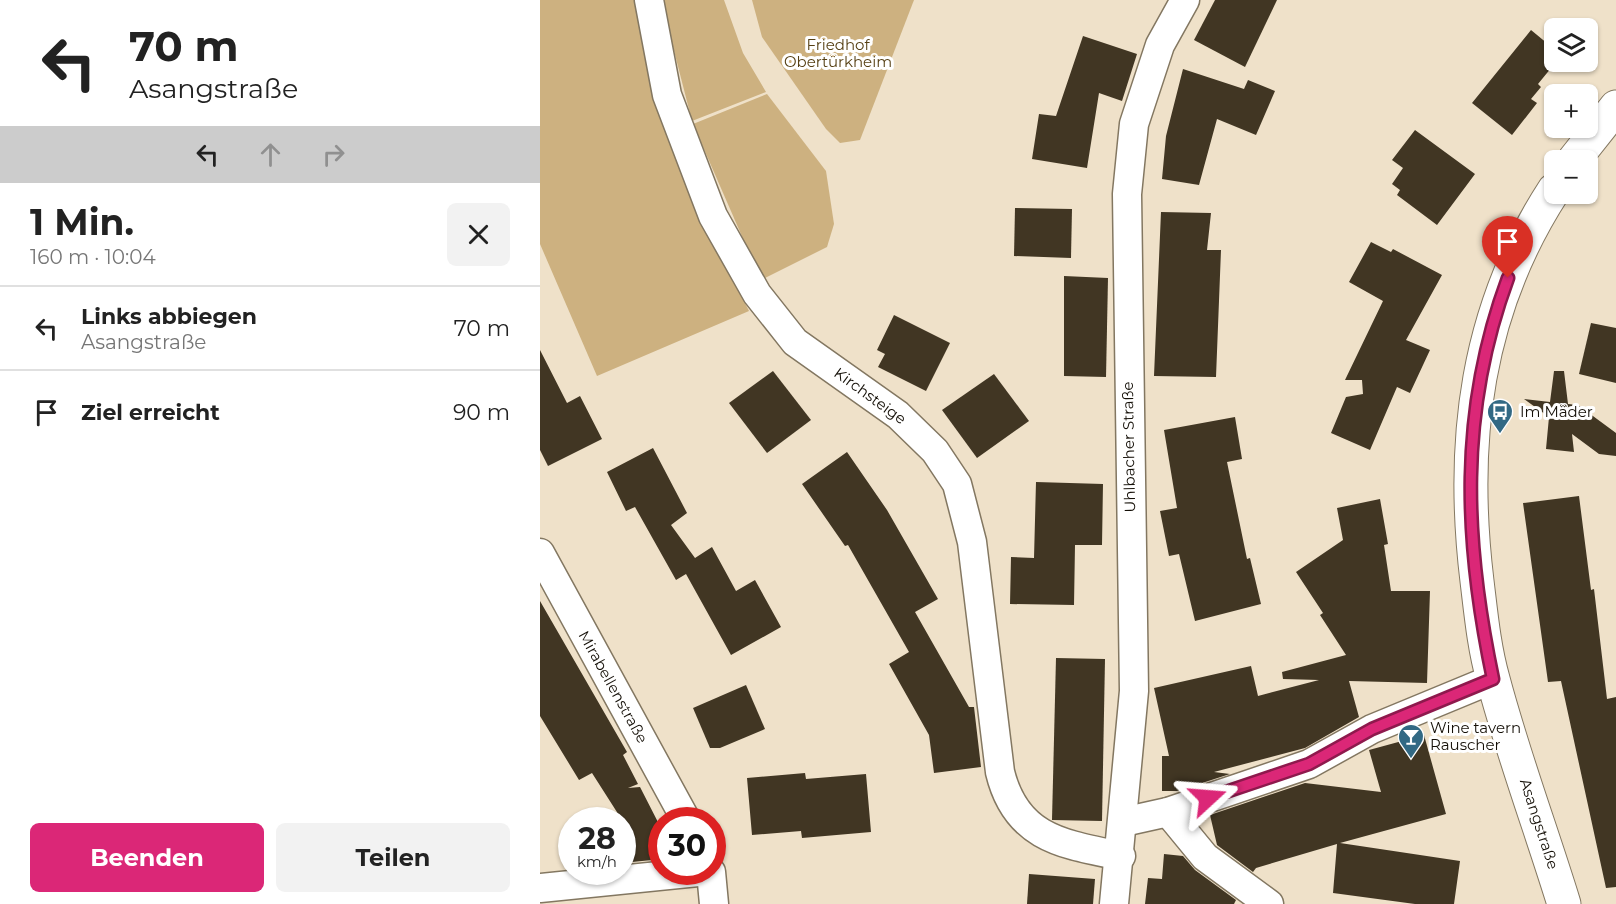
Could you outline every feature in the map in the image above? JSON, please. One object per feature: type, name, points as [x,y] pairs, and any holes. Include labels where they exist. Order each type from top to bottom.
[{"type":"street","name":"Kirchsteige","points":[[649,0],[667,95],[713,216],[757,294],[795,342],[898,414],[935,451],[957,484],[972,542],[1000,772],[1005,792],[1013,808],[1032,828],[1064,844],[1121,856]]},
{"type":"street","name":"Uhlbacher Straße","points":[[1114,904],[1121,856],[1134,691],[1127,194],[1134,124],[1160,45],[1185,0]]},
{"type":"street","points":[[1582,150],[1616,107]]},
{"type":"street","name":"Asangstraße","points":[[1546,204],[1522,246],[1494,314],[1473,416],[1471,463],[1474,556],[1493,679],[1564,904]]},
{"type":"street","name":"Mirabellenstraße","points":[[541,558],[679,807]]},
{"type":"street","points":[[1123,822],[1168,812],[1309,764],[1372,729],[1493,679]]},
{"type":"street","points":[[1168,812],[1205,856],[1269,904]]},
{"type":"street","points":[[540,888],[648,877]]},
{"type":"street","points":[[712,885],[714,904]]},
{"type":"green space","points":[[540,0],[639,0],[703,219],[749,311],[597,376],[540,244]]},
{"type":"green space","points":[[661,0],[724,0],[743,53],[766,92],[692,121]]},
{"type":"green space","name":"Friedhof Obertürkheim","points":[[752,0],[914,0],[860,140],[840,143],[826,129],[762,37]]},
{"type":"green space","points":[[767,94],[826,171],[834,224],[827,247],[761,280],[693,124]]},
{"type":"building","points":[[1215,0],[1277,0],[1245,67],[1194,40]]},
{"type":"building","points":[[1531,30],[1544,41],[1544,72],[1548,72],[1538,84],[1541,87],[1531,99],[1537,103],[1512,135],[1472,103]]},
{"type":"building","points":[[1083,36],[1137,54],[1122,101],[1099,93],[1087,168],[1032,159],[1039,114],[1056,116]]},
{"type":"building","points":[[1183,69],[1244,89],[1248,80],[1275,91],[1256,135],[1217,119],[1199,185],[1162,179],[1166,136]]},
{"type":"building","points":[[1415,130],[1475,174],[1437,225],[1397,195],[1400,190],[1392,184],[1403,168],[1392,160]]},
{"type":"building","points":[[1015,208],[1072,209],[1071,258],[1014,256]]},
{"type":"building","points":[[1161,212],[1211,213],[1207,250],[1221,250],[1216,377],[1154,376]]},
{"type":"building","points":[[1371,242],[1391,252],[1393,249],[1442,275],[1406,340],[1430,350],[1410,393],[1397,387],[1370,450],[1331,433],[1346,397],[1363,394],[1362,380],[1345,380],[1383,301],[1349,282]]},
{"type":"building","points":[[1064,276],[1108,278],[1106,377],[1064,376]]},
{"type":"building","points":[[894,315],[950,343],[926,391],[878,367],[885,354],[877,350]]},
{"type":"building","points":[[1591,323],[1616,328],[1616,383],[1579,374]]},
{"type":"building","points":[[540,350],[567,403],[580,396],[602,439],[548,466],[540,450]]},
{"type":"building","points":[[773,371],[811,420],[767,453],[729,403]]},
{"type":"building","points":[[1554,371],[1564,371],[1568,404],[1578,405],[1616,433],[1616,456],[1599,454],[1572,434],[1574,452],[1546,449],[1549,417],[1524,399],[1550,402]]},
{"type":"building","points":[[994,374],[1029,421],[977,458],[942,410]]},
{"type":"building","points":[[1235,417],[1242,459],[1227,462],[1247,559],[1250,558],[1261,604],[1195,621],[1179,554],[1169,556],[1160,511],[1177,508],[1164,430]]},
{"type":"building","points":[[653,448],[687,513],[671,525],[695,558],[712,547],[736,591],[755,580],[781,627],[731,655],[686,574],[676,580],[635,507],[626,511],[607,472]]},
{"type":"building","points":[[847,452],[887,510],[938,599],[915,612],[969,707],[974,707],[981,767],[934,773],[929,735],[889,664],[909,652],[848,545],[845,546],[802,484]]},
{"type":"building","points":[[1036,482],[1103,484],[1102,545],[1075,545],[1074,605],[1010,604],[1011,557],[1034,558]]},
{"type":"building","points":[[1579,496],[1591,590],[1594,589],[1607,699],[1616,697],[1616,887],[1606,888],[1561,681],[1548,682],[1523,503]]},
{"type":"building","points":[[1380,499],[1388,544],[1384,545],[1391,591],[1430,591],[1427,683],[1349,681],[1359,717],[1305,748],[1214,772],[1230,774],[1177,791],[1162,791],[1162,756],[1169,756],[1154,688],[1251,666],[1258,696],[1319,680],[1283,679],[1282,672],[1346,655],[1320,615],[1323,613],[1296,572],[1343,540],[1337,508]]},
{"type":"building","points":[[540,601],[627,752],[623,755],[638,784],[628,788],[640,787],[650,807],[648,807],[648,860],[636,862],[636,807],[614,807],[592,773],[579,780],[540,716]]},
{"type":"building","points":[[1056,658],[1105,659],[1102,821],[1052,820]]},
{"type":"building","points":[[746,685],[765,729],[720,748],[710,748],[693,708]]},
{"type":"building","points":[[1424,735],[1446,814],[1340,843],[1460,861],[1454,904],[1415,904],[1333,893],[1337,844],[1256,868],[1253,872],[1217,845],[1210,815],[1305,783],[1381,792],[1369,750]]},
{"type":"building","points":[[805,773],[806,779],[866,774],[871,832],[802,838],[801,831],[752,835],[747,778]]},
{"type":"building","points":[[1164,854],[1183,856],[1195,870],[1236,900],[1234,904],[1145,904],[1148,878],[1162,879]]},
{"type":"building","points":[[1029,874],[1095,879],[1093,904],[1027,904]]},
{"type":"place","name":"Im Mäder","points":[[1500,435]]},
{"type":"place","name":"Wine tavern Rauscher","points":[[1411,760]]},
{"type":"route","points":[[1208,798],[1309,764],[1372,729],[1493,679],[1485,644],[1474,556],[1471,463],[1477,387],[1494,314],[1508,278]]}]
